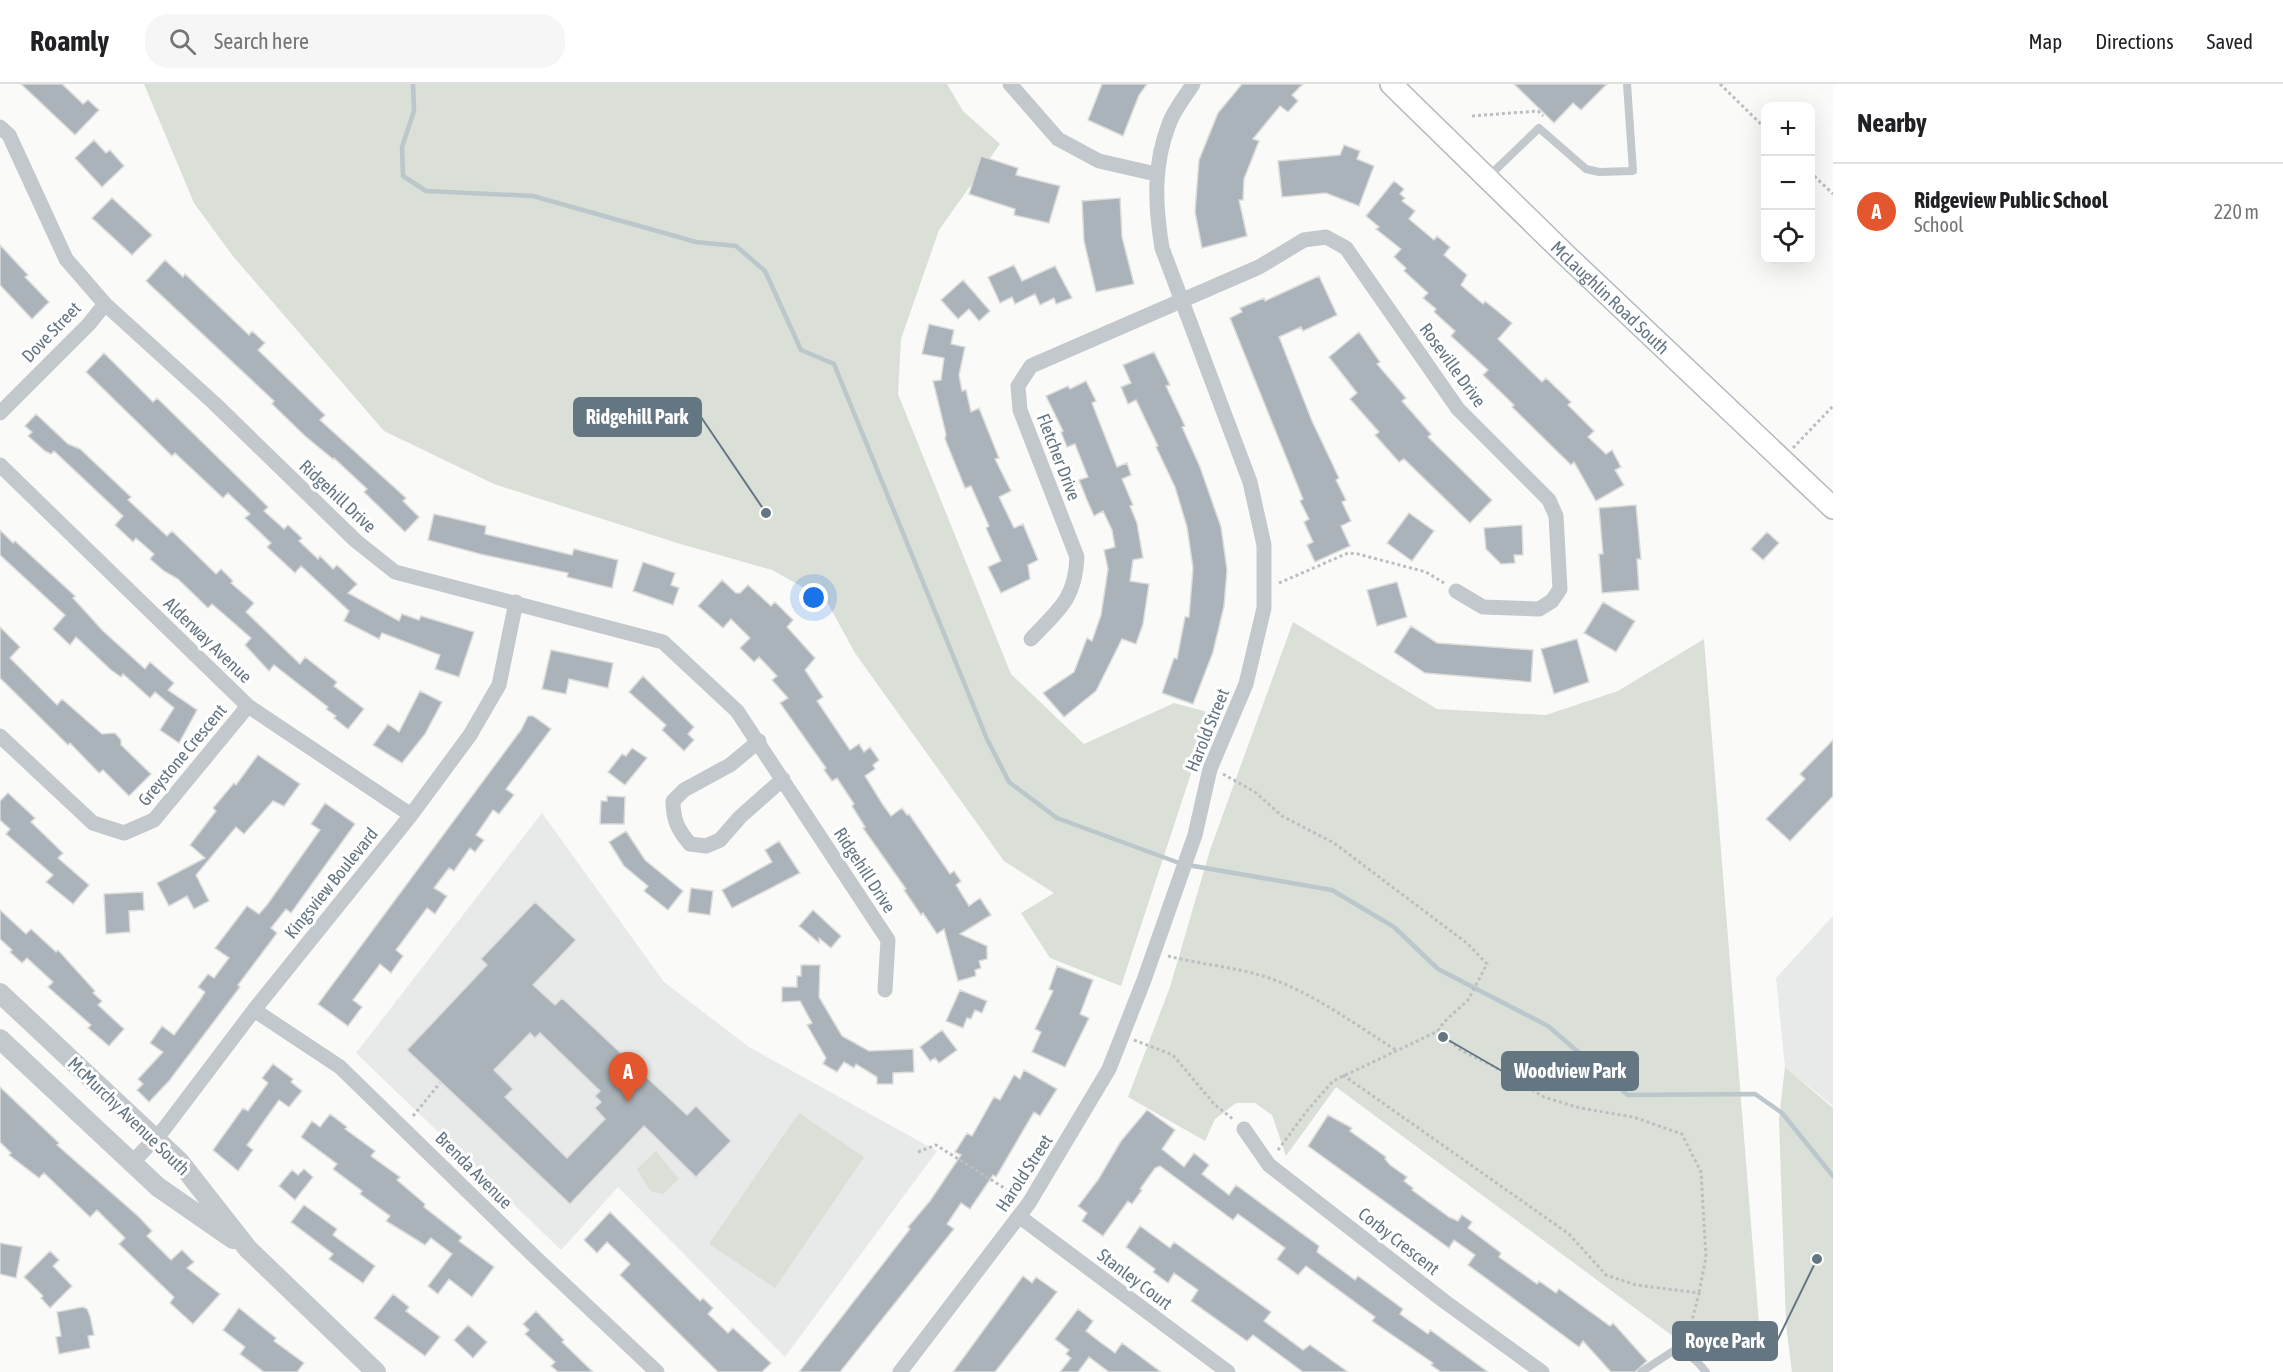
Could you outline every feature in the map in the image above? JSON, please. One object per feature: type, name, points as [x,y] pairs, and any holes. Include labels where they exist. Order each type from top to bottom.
[{"type":"main road","name":"McLaughlin Road South","points":[[1391,84],[1833,508]]},
{"type":"street","points":[[1010,84],[1058,139],[1099,161],[1156,174]]},
{"type":"street","name":"Harold Street","points":[[900,1372],[1020,1217],[1080,1121],[1108,1069],[1154,953],[1195,835],[1210,769],[1246,684],[1264,608],[1266,586],[1264,545],[1250,482],[1162,248],[1157,214],[1156,174],[1169,123],[1193,84]]},
{"type":"street","name":"Ridgehill Drive","points":[[0,127],[9,135],[66,259],[105,304],[356,541],[395,572],[663,642],[737,711],[759,741],[888,940],[885,990]]},
{"type":"street","name":"Roseville Drive","points":[[1181,300],[1259,267],[1304,240],[1326,237],[1346,248],[1458,410],[1549,500],[1556,516],[1560,589],[1552,601],[1539,609],[1483,606],[1456,591]]},
{"type":"street","name":"Fletcher Drive","points":[[1031,639],[1068,600],[1076,580],[1077,557],[1020,410],[1018,386],[1031,366],[1181,300]]},
{"type":"street","name":"Dove Street","points":[[0,413],[89,324],[105,304]]},
{"type":"street","name":"Alderway Avenue","points":[[0,465],[248,706],[411,815]]},
{"type":"street","name":"Kingsview Boulevard","points":[[132,1163],[156,1139],[254,1010],[411,815],[470,735],[499,685],[516,602]]},
{"type":"street","name":"Greystone Crescent","points":[[0,736],[93,823],[124,833],[154,820],[248,706]]},
{"type":"street","points":[[759,741],[730,765],[684,790],[673,801],[673,815],[678,830],[690,844],[706,846],[720,840],[740,817],[783,779]]},
{"type":"street","name":"McMurchy Avenue South","points":[[0,993],[184,1166],[248,1249],[376,1372]]},
{"type":"street","name":"Brenda Avenue","points":[[254,1010],[340,1067],[657,1372]]},
{"type":"street","name":"McMurchy Avenue South","points":[[0,1039],[162,1191],[248,1249]]},
{"type":"street","name":"Corby Crescent","points":[[1244,1129],[1269,1165],[1444,1301],[1542,1372]]},
{"type":"street","name":"Stanley Court","points":[[1020,1217],[1228,1372]]},
{"type":"lane","points":[[1487,178],[1539,129],[1586,169],[1599,172],[1633,171],[1627,84]]},
{"type":"lane","points":[[1641,1372],[1673,1351],[1696,1359],[1706,1372]]},
{"type":"path","points":[[1720,84],[1761,124]]},
{"type":"path","points":[[1473,116],[1538,111],[1544,117]]},
{"type":"path","points":[[1815,177],[1833,194]]},
{"type":"path","points":[[1782,460],[1833,406]]},
{"type":"path","points":[[1266,586],[1290,580],[1348,554],[1358,554],[1426,572],[1456,591]]},
{"type":"path","points":[[1210,769],[1236,779],[1282,816],[1334,843],[1361,862],[1468,944],[1486,964],[1468,1000],[1443,1023],[1438,1031],[1333,1081],[1306,1112],[1269,1165]]},
{"type":"path","points":[[1154,953],[1191,963],[1262,976],[1304,993],[1396,1050]]},
{"type":"path","points":[[1438,1031],[1462,1051],[1493,1066],[1544,1097],[1580,1108],[1633,1117],[1682,1134],[1701,1172],[1706,1257],[1687,1340],[1673,1351]]},
{"type":"path","points":[[1122,1037],[1173,1055],[1214,1104],[1244,1129]]},
{"type":"path","points":[[1344,1075],[1569,1234],[1606,1275],[1636,1285],[1699,1293]]},
{"type":"path","points":[[404,1128],[440,1083]]},
{"type":"path","points":[[918,1152],[936,1145],[1029,1203]]},
{"type":"shaded area","points":[[144,84],[947,84],[963,111],[1000,144],[939,230],[901,339],[898,394],[1011,674],[1084,744],[1174,703],[1211,713],[1121,986],[1050,958],[1021,913],[1054,893],[1004,861],[855,653],[826,600],[772,570],[677,543],[494,484],[384,431],[232,255],[194,203]]},
{"type":"shaded area","points":[[1293,622],[1437,709],[1546,715],[1618,691],[1704,639],[1762,1361],[1674,1337],[1336,1087],[1286,1156],[1272,1115],[1255,1103],[1236,1103],[1215,1119],[1205,1141],[1128,1097],[1170,987],[1210,850]]},
{"type":"shaded area","points":[[542,813],[664,982],[749,1047],[937,1151],[785,1357],[618,1187],[561,1250],[356,1053]]},
{"type":"shaded area","points":[[1833,916],[1833,1106],[1785,1067],[1776,978]]},
{"type":"shaded area","points":[[1785,1067],[1833,1108],[1833,1372],[1792,1372],[1786,1325],[1779,1119]]},
{"type":"shaded area","points":[[799,1113],[864,1157],[775,1288],[709,1244]]},
{"type":"shaded area","points":[[656,1151],[679,1179],[663,1194],[650,1191],[637,1169]]},
{"type":"building","points":[[21,84],[62,84],[83,104],[88,100],[99,110],[75,135]]},
{"type":"building","points":[[1102,84],[1147,84],[1139,95],[1123,136],[1088,120]]},
{"type":"building","points":[[1242,84],[1303,84],[1292,95],[1298,101],[1288,112],[1280,106],[1253,139],[1259,141],[1244,179],[1243,200],[1239,200],[1247,236],[1202,248],[1195,212],[1199,160],[1218,113]]},
{"type":"building","points":[[1514,84],[1607,84],[1581,110],[1573,103],[1554,123]]},
{"type":"building","points":[[94,140],[106,153],[110,150],[124,166],[102,187],[75,158]]},
{"type":"building","points":[[1344,145],[1360,151],[1357,159],[1374,166],[1359,206],[1326,193],[1282,197],[1278,161],[1340,155]]},
{"type":"building","points":[[981,156],[1018,168],[1016,175],[1060,186],[1049,223],[1014,215],[1015,209],[969,194]]},
{"type":"building","points":[[1394,181],[1404,189],[1400,194],[1405,198],[1402,201],[1415,211],[1409,219],[1434,240],[1437,236],[1450,247],[1444,255],[1467,275],[1461,285],[1483,304],[1485,301],[1512,323],[1498,339],[1542,382],[1546,378],[1571,402],[1568,405],[1594,431],[1588,437],[1606,454],[1612,450],[1621,467],[1615,470],[1624,485],[1596,501],[1574,462],[1571,465],[1512,407],[1514,405],[1483,375],[1488,370],[1451,336],[1455,331],[1434,312],[1436,309],[1423,298],[1428,293],[1404,271],[1406,268],[1394,257],[1401,249],[1376,229],[1379,227],[1366,216]]},
{"type":"building","points":[[112,198],[152,235],[132,255],[92,218]]},
{"type":"building","points":[[1120,198],[1122,237],[1134,284],[1096,292],[1084,241],[1082,201]]},
{"type":"building","points":[[0,245],[28,275],[25,277],[49,302],[32,319],[0,285]]},
{"type":"building","points":[[165,260],[183,277],[185,274],[249,335],[252,331],[265,343],[258,350],[325,415],[320,420],[406,498],[403,501],[419,517],[405,532],[364,492],[367,489],[334,458],[305,436],[272,404],[274,401],[146,281]]},
{"type":"building","points":[[1014,265],[1022,281],[1055,266],[1072,298],[1056,304],[1054,298],[1040,305],[1035,294],[1015,304],[1012,297],[1000,303],[988,277]]},
{"type":"building","points":[[1319,276],[1337,315],[1303,331],[1301,327],[1279,337],[1312,421],[1339,478],[1336,480],[1346,500],[1342,502],[1351,521],[1341,526],[1350,546],[1315,562],[1307,545],[1313,542],[1304,522],[1309,519],[1300,501],[1303,499],[1230,318],[1242,312],[1240,308],[1264,298],[1265,301]]},
{"type":"building","points":[[963,280],[990,311],[979,321],[969,309],[958,319],[941,300]]},
{"type":"building","points":[[929,324],[954,330],[951,344],[965,347],[959,375],[962,391],[966,390],[971,412],[979,408],[999,458],[995,459],[1011,491],[999,497],[1014,528],[1023,524],[1038,560],[1028,565],[1030,579],[1001,593],[988,567],[1001,561],[986,528],[989,526],[971,486],[965,488],[945,439],[946,434],[933,381],[941,380],[944,358],[922,354]]},
{"type":"building","points":[[1359,332],[1380,362],[1377,364],[1406,398],[1402,401],[1431,434],[1428,437],[1492,500],[1470,523],[1404,459],[1399,462],[1375,435],[1379,432],[1350,399],[1357,393],[1329,357]]},
{"type":"building","points":[[1154,352],[1170,385],[1166,386],[1185,426],[1182,427],[1200,467],[1221,527],[1227,570],[1224,606],[1213,652],[1193,704],[1162,693],[1174,658],[1177,659],[1185,617],[1189,617],[1193,568],[1187,527],[1175,487],[1156,447],[1158,446],[1136,400],[1128,404],[1121,387],[1131,383],[1123,365]]},
{"type":"building","points":[[104,353],[153,402],[157,398],[249,488],[268,507],[264,511],[284,529],[288,525],[302,538],[299,541],[318,559],[320,556],[333,569],[337,565],[357,584],[348,593],[399,621],[402,614],[419,620],[421,616],[474,632],[459,677],[435,669],[440,655],[382,633],[379,639],[344,621],[349,611],[301,566],[295,573],[267,547],[271,543],[245,518],[250,514],[228,493],[223,498],[175,453],[172,456],[86,372]]},
{"type":"building","points":[[1086,381],[1096,401],[1092,403],[1117,467],[1127,463],[1131,475],[1122,479],[1133,505],[1130,506],[1137,523],[1143,558],[1133,560],[1130,581],[1149,584],[1143,624],[1136,644],[1122,639],[1096,691],[1064,717],[1043,693],[1074,672],[1087,638],[1092,641],[1101,615],[1108,569],[1104,550],[1115,547],[1112,530],[1103,511],[1094,516],[1079,480],[1088,477],[1075,444],[1067,447],[1061,432],[1063,431],[1046,396],[1068,386],[1070,389]]},
{"type":"building","points":[[36,414],[68,444],[80,449],[131,497],[128,500],[167,536],[172,531],[216,574],[221,569],[233,581],[231,583],[254,603],[246,612],[300,664],[305,657],[337,682],[334,686],[364,709],[348,729],[334,718],[336,716],[326,709],[328,707],[274,665],[269,671],[245,645],[251,638],[212,604],[208,608],[178,579],[150,559],[154,554],[136,538],[133,542],[115,525],[123,516],[54,451],[51,454],[45,451],[28,436],[32,432],[25,426]]},
{"type":"building","points":[[1636,505],[1641,559],[1637,559],[1639,590],[1602,593],[1599,554],[1603,554],[1599,508]]},
{"type":"building","points":[[1409,513],[1434,531],[1412,561],[1387,543]]},
{"type":"building","points":[[434,514],[486,526],[485,534],[572,555],[574,549],[618,560],[612,588],[567,577],[568,573],[428,540]]},
{"type":"building","points":[[1522,525],[1523,555],[1514,555],[1515,563],[1501,564],[1486,549],[1484,528]]},
{"type":"building","points":[[0,530],[75,596],[73,598],[103,631],[145,669],[150,662],[174,683],[168,690],[197,710],[179,743],[160,730],[174,708],[155,692],[150,698],[123,674],[121,677],[111,670],[76,637],[70,645],[53,629],[65,615],[0,555]]},
{"type":"building","points":[[1767,532],[1779,543],[1763,560],[1751,549]]},
{"type":"building","points":[[643,562],[675,573],[671,585],[679,588],[673,605],[633,591]]},
{"type":"building","points":[[722,580],[736,593],[740,593],[748,585],[771,606],[775,602],[793,620],[787,627],[815,658],[805,670],[823,697],[817,701],[850,750],[859,744],[864,752],[870,747],[879,760],[873,765],[875,769],[865,776],[883,805],[891,816],[902,808],[907,815],[909,814],[950,874],[954,871],[961,881],[956,885],[969,906],[980,898],[991,915],[960,934],[987,946],[987,959],[979,961],[981,968],[975,970],[976,976],[958,981],[944,929],[937,934],[923,913],[921,915],[904,890],[906,889],[863,828],[865,827],[852,806],[854,804],[837,778],[832,781],[824,770],[826,768],[780,703],[788,698],[772,680],[777,676],[759,657],[754,662],[740,648],[750,638],[731,619],[723,628],[698,606]]},
{"type":"building","points":[[1397,582],[1407,617],[1377,626],[1367,590]]},
{"type":"building","points":[[1603,602],[1635,621],[1616,652],[1584,633]]},
{"type":"building","points":[[1411,626],[1437,643],[1533,650],[1531,682],[1425,673],[1394,652]]},
{"type":"building","points":[[0,627],[20,647],[10,658],[57,705],[62,699],[102,734],[115,733],[121,740],[121,745],[151,774],[129,796],[103,770],[99,773],[70,743],[68,745],[0,678]]},
{"type":"building","points":[[1577,639],[1589,682],[1554,694],[1541,649]]},
{"type":"building","points":[[551,650],[613,663],[608,688],[569,679],[566,694],[542,689]]},
{"type":"building","points":[[643,676],[694,727],[688,734],[694,740],[684,751],[662,730],[666,725],[629,692]]},
{"type":"building","points":[[420,691],[442,702],[425,734],[402,763],[373,745],[388,724],[399,732]]},
{"type":"building","points":[[528,716],[533,716],[551,729],[506,789],[514,795],[499,814],[493,810],[476,835],[484,840],[475,852],[470,848],[454,871],[449,868],[434,888],[447,896],[435,914],[427,908],[396,950],[403,956],[391,973],[380,964],[353,1000],[362,1007],[348,1026],[318,1004],[521,730]]},
{"type":"building","points":[[1833,740],[1833,796],[1790,841],[1766,819],[1805,779],[1800,774]]},
{"type":"building","points":[[632,748],[647,758],[625,785],[608,772],[622,754],[626,756]]},
{"type":"building","points":[[258,755],[300,784],[284,806],[273,801],[244,834],[236,827],[196,875],[209,901],[194,909],[187,896],[169,906],[157,883],[205,858],[190,845],[216,811],[213,808],[234,783],[236,785]]},
{"type":"building","points":[[8,793],[35,818],[31,822],[63,853],[58,858],[89,885],[73,904],[46,882],[53,875],[6,834],[10,829],[0,820],[0,801]]},
{"type":"building","points":[[607,796],[625,797],[624,824],[600,824],[601,801],[607,801]]},
{"type":"building","points":[[325,803],[355,824],[291,913],[286,909],[271,928],[277,933],[238,985],[240,987],[169,1081],[149,1102],[137,1090],[143,1084],[138,1079],[163,1052],[150,1043],[162,1026],[174,1035],[200,1000],[205,992],[198,987],[208,974],[214,978],[229,958],[215,948],[247,906],[259,914],[267,905],[320,830],[311,824]]},
{"type":"building","points":[[626,831],[645,860],[683,891],[668,910],[644,891],[648,886],[624,866],[609,842]]},
{"type":"building","points":[[779,841],[800,873],[732,908],[722,890],[772,862],[765,850]]},
{"type":"building","points":[[691,888],[713,891],[710,915],[688,912]]},
{"type":"building","points":[[143,892],[144,910],[129,911],[130,932],[106,934],[104,894]]},
{"type":"building","points":[[535,902],[576,940],[533,985],[555,1005],[562,998],[687,1115],[696,1106],[731,1141],[696,1177],[644,1126],[570,1204],[407,1050],[487,965],[481,959]],"holes":[[[530,1033],[535,1038],[540,1033],[600,1091],[595,1096],[601,1102],[595,1108],[605,1119],[567,1158],[505,1097],[513,1089],[494,1070]]]},
{"type":"building","points":[[0,910],[26,934],[31,929],[56,952],[58,950],[95,991],[93,993],[102,1001],[98,1005],[124,1029],[109,1046],[88,1028],[91,1025],[48,987],[53,982],[27,958],[22,963],[10,952],[12,950],[0,939]]},
{"type":"building","points":[[813,910],[841,936],[831,948],[819,938],[819,943],[799,926]]},
{"type":"building","points":[[801,965],[820,965],[819,997],[842,1036],[869,1051],[913,1049],[914,1072],[893,1073],[893,1084],[877,1084],[877,1077],[856,1064],[854,1068],[844,1062],[837,1072],[823,1064],[826,1058],[807,1025],[812,1023],[800,1001],[782,1002],[782,987],[797,987],[797,976],[801,976]]},
{"type":"building","points":[[1057,966],[1093,980],[1080,1014],[1089,1018],[1065,1067],[1032,1052],[1041,1032],[1035,1029],[1053,991],[1049,989]]},
{"type":"building","points":[[960,990],[987,1001],[982,1013],[975,1010],[971,1019],[967,1018],[963,1028],[946,1021]]},
{"type":"building","points":[[942,1030],[957,1050],[939,1063],[935,1058],[930,1061],[920,1047]]},
{"type":"building","points":[[273,1064],[293,1079],[291,1082],[302,1091],[289,1107],[279,1100],[247,1145],[253,1150],[238,1171],[213,1150],[243,1108],[248,1111],[268,1083],[262,1078]]},
{"type":"building","points":[[1024,1070],[1057,1089],[1040,1116],[1034,1112],[996,1177],[993,1175],[970,1209],[961,1203],[947,1224],[954,1229],[840,1372],[799,1372],[930,1201],[961,1155],[955,1152],[967,1133],[972,1136],[994,1097],[1000,1100],[1014,1075],[1020,1079]]},
{"type":"building","points":[[0,1087],[59,1143],[57,1145],[139,1217],[152,1231],[147,1236],[171,1260],[182,1250],[194,1262],[187,1268],[220,1294],[193,1324],[170,1303],[174,1297],[119,1244],[125,1238],[97,1210],[90,1217],[44,1173],[39,1178],[9,1155],[11,1153],[0,1142]]},
{"type":"building","points":[[1147,1110],[1175,1130],[1162,1149],[1184,1167],[1194,1153],[1209,1165],[1202,1174],[1229,1195],[1236,1185],[1319,1246],[1317,1252],[1355,1280],[1358,1276],[1403,1309],[1400,1314],[1428,1334],[1430,1330],[1488,1372],[1441,1372],[1431,1365],[1433,1363],[1372,1321],[1375,1317],[1306,1266],[1298,1275],[1277,1259],[1285,1248],[1238,1214],[1233,1220],[1160,1166],[1155,1168],[1132,1204],[1128,1201],[1103,1236],[1082,1221],[1087,1213],[1078,1206],[1098,1180],[1121,1141]]},
{"type":"building","points":[[330,1114],[347,1127],[345,1129],[375,1151],[371,1156],[400,1177],[397,1180],[425,1204],[424,1207],[462,1237],[459,1241],[494,1267],[472,1297],[449,1279],[438,1294],[428,1286],[452,1254],[431,1238],[425,1245],[386,1221],[390,1216],[360,1194],[362,1191],[333,1169],[337,1164],[301,1137],[312,1121],[320,1127]]},
{"type":"building","points":[[1328,1115],[1352,1128],[1350,1131],[1386,1157],[1390,1165],[1407,1177],[1404,1181],[1413,1188],[1412,1190],[1449,1217],[1458,1221],[1462,1215],[1472,1222],[1468,1228],[1501,1253],[1499,1257],[1537,1284],[1539,1281],[1556,1293],[1559,1289],[1610,1326],[1613,1323],[1647,1361],[1635,1372],[1611,1372],[1583,1341],[1579,1347],[1468,1265],[1475,1255],[1454,1240],[1449,1248],[1308,1146]]},
{"type":"building","points":[[304,1169],[313,1177],[295,1200],[279,1186],[292,1170],[298,1175]]},
{"type":"building","points":[[304,1205],[337,1229],[333,1235],[375,1266],[363,1283],[329,1259],[333,1254],[291,1222]]},
{"type":"building","points":[[610,1212],[700,1301],[703,1298],[713,1308],[708,1314],[728,1333],[733,1328],[771,1363],[762,1372],[718,1372],[620,1275],[630,1264],[607,1242],[597,1253],[584,1240]]},
{"type":"building","points":[[1140,1226],[1170,1248],[1174,1242],[1271,1312],[1264,1321],[1303,1350],[1310,1345],[1348,1372],[1303,1372],[1253,1335],[1247,1341],[1191,1301],[1198,1290],[1174,1273],[1168,1283],[1153,1272],[1155,1269],[1126,1247]]},
{"type":"building","points":[[0,1243],[22,1247],[16,1278],[0,1274]]},
{"type":"building","points":[[50,1251],[59,1260],[53,1266],[72,1286],[50,1308],[41,1298],[43,1296],[24,1277]]},
{"type":"building","points":[[1023,1276],[1032,1283],[1036,1277],[1057,1292],[995,1372],[953,1372]]},
{"type":"building","points":[[393,1294],[409,1307],[406,1311],[440,1337],[425,1356],[374,1318]]},
{"type":"building","points":[[83,1307],[87,1309],[90,1316],[94,1335],[88,1336],[90,1348],[59,1354],[56,1337],[61,1336],[57,1312]]},
{"type":"building","points":[[239,1308],[276,1338],[274,1341],[304,1363],[297,1372],[264,1372],[240,1354],[245,1347],[223,1330]]},
{"type":"building","points":[[1078,1309],[1093,1321],[1086,1331],[1100,1342],[1115,1353],[1122,1343],[1161,1372],[1109,1372],[1089,1357],[1078,1372],[1060,1372],[1071,1358],[1066,1354],[1069,1350],[1055,1339]]},
{"type":"building","points":[[536,1311],[564,1340],[562,1342],[593,1372],[558,1372],[551,1366],[555,1362],[525,1334],[529,1330],[523,1324]]},
{"type":"building","points":[[468,1325],[487,1342],[473,1358],[454,1340]]},
{"type":"waterway","points":[[413,84],[414,111],[402,147],[403,176],[426,191],[533,196],[696,242],[736,246],[765,271],[801,350],[834,364],[987,739],[1009,782],[1057,818],[1182,864],[1332,890],[1394,927],[1438,969],[1548,1026],[1628,1095],[1755,1094],[1782,1113],[1833,1176]]},
{"type":"place","name":"Ridgehill Park","points":[[766,513]]},
{"type":"place","name":"Woodview Park","points":[[1443,1037]]},
{"type":"place","name":"Ridgeview Public School","points":[[628,1102]]},
{"type":"place","name":"Royce Park","points":[[1817,1259]]}]
